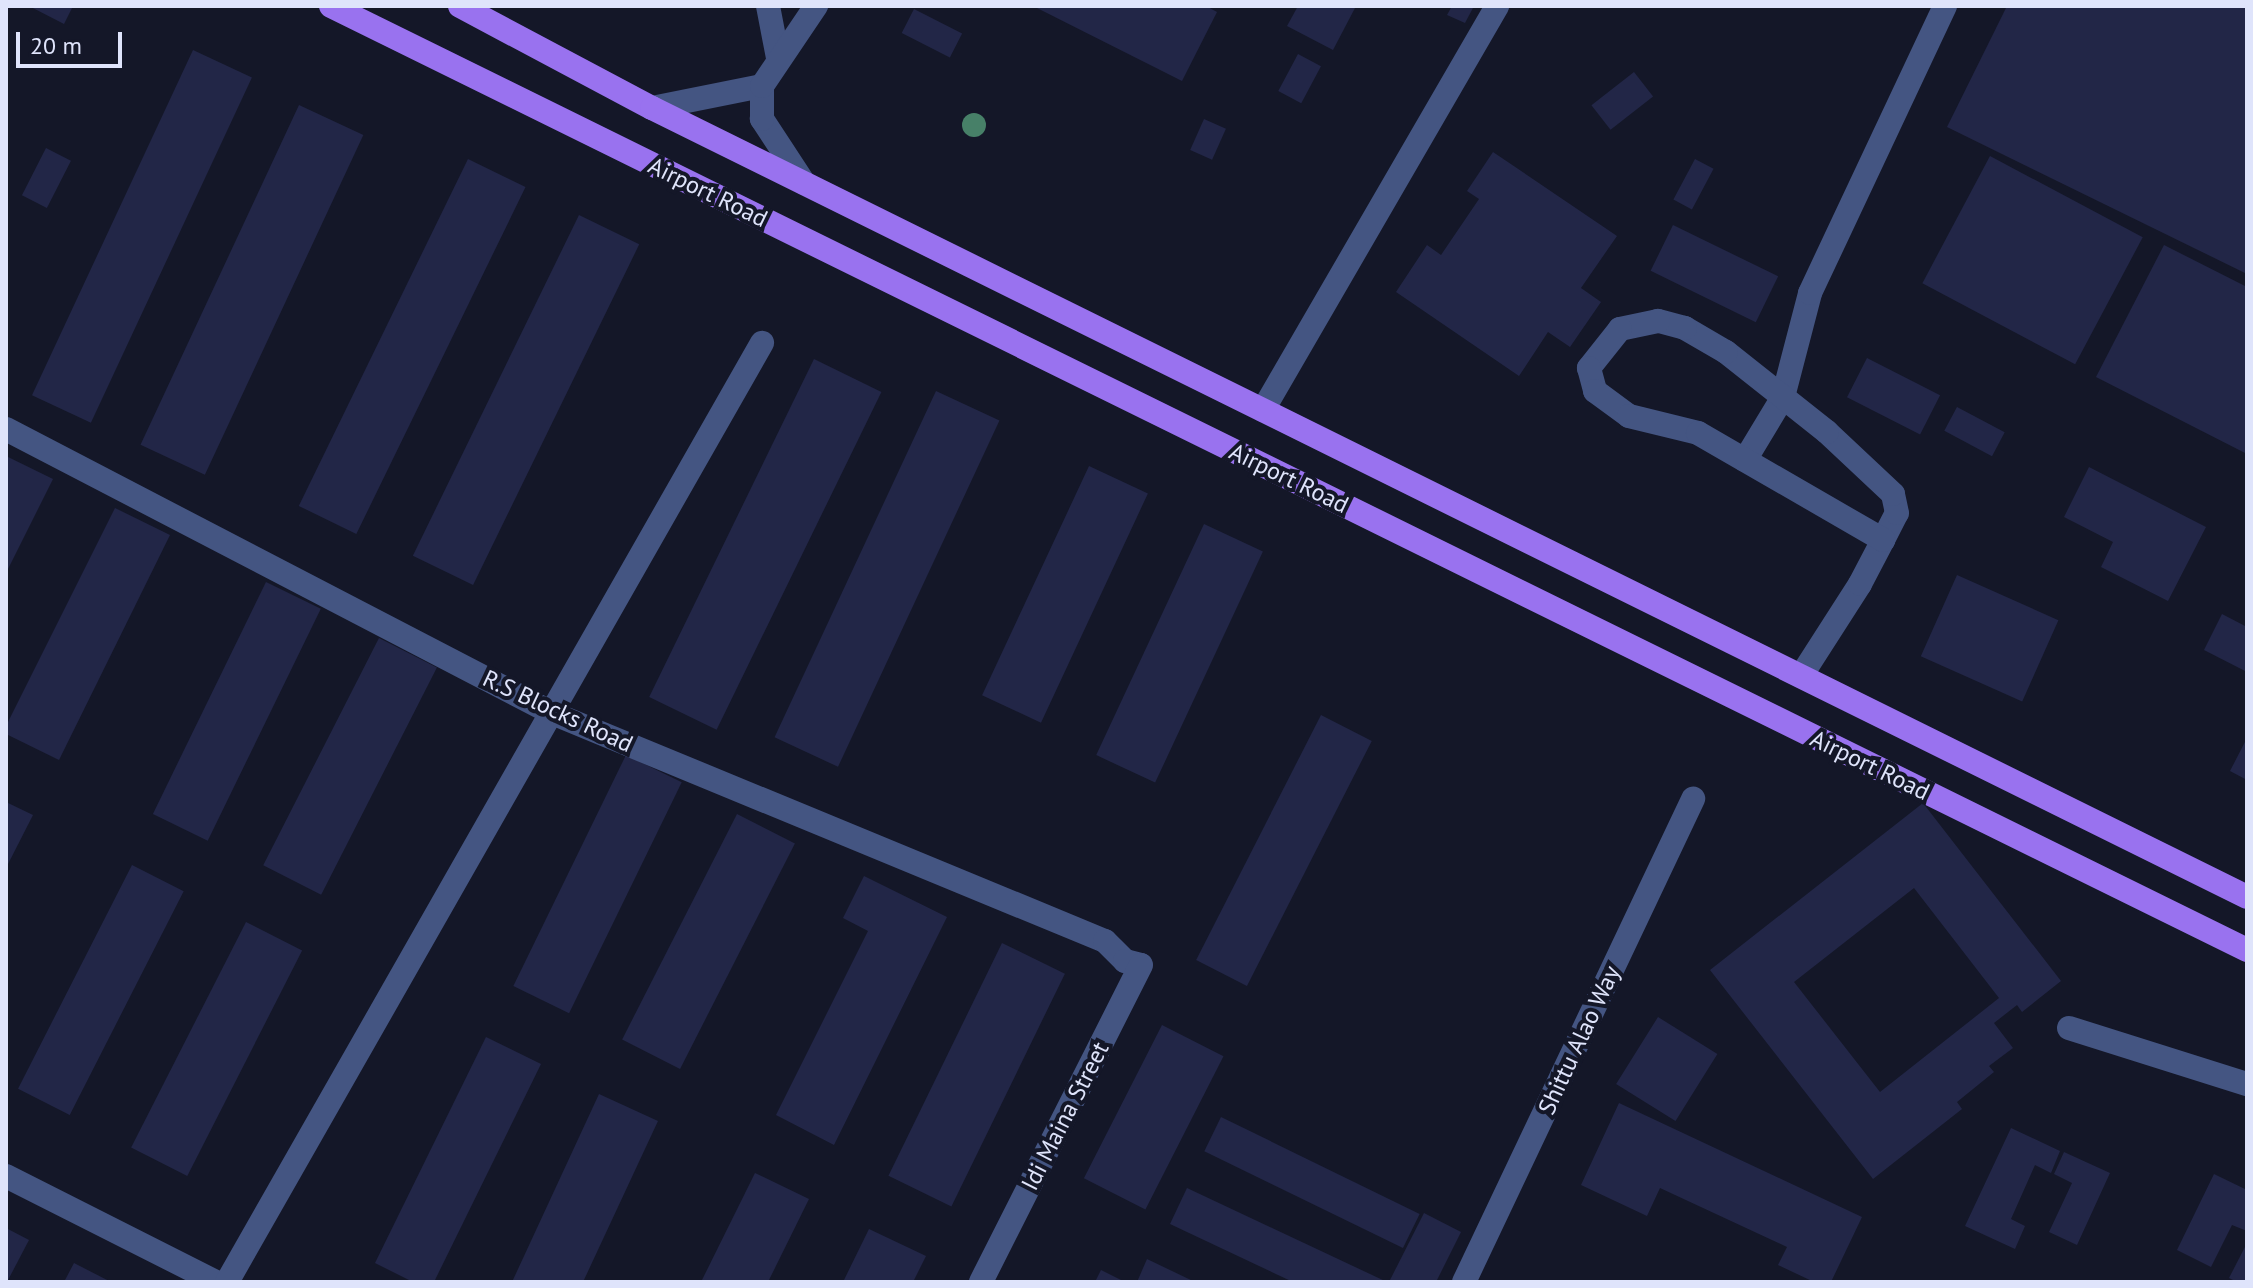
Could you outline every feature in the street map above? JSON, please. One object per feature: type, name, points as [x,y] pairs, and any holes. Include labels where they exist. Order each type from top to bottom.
[{"type":"main road","name":"Airport Road","points":[[331,6],[2247,950]]},
{"type":"main road","name":"Airport Road","points":[[460,6],[652,108],[2247,897]]},
{"type":"lane","points":[[768,6],[778,58]]},
{"type":"lane","points":[[804,183],[762,119],[762,86],[778,58],[816,6]]},
{"type":"lane","points":[[1263,410],[1497,6]]},
{"type":"lane","points":[[1745,460],[1783,397],[1810,293],[1945,6]]},
{"type":"lane","points":[[652,108],[762,86]]},
{"type":"lane","points":[[1801,676],[1883,540],[1897,513],[1893,494],[1783,397],[1726,352],[1685,328],[1658,321],[1620,329],[1589,368],[1595,391],[1629,416],[1698,433],[1883,540]]},
{"type":"lane","points":[[227,1282],[762,343]]},
{"type":"lane","name":"R.S Blocks Road","points":[[6,429],[552,713],[1105,941],[1125,961]]},
{"type":"lane","name":"Shittu Alao Way","points":[[1464,1282],[1693,799]]},
{"type":"lane","name":"Idi Maina Street","points":[[981,1282],[1141,965],[1125,961]]},
{"type":"lane","points":[[2069,1028],[2247,1084]]},
{"type":"lane","points":[[6,1176],[216,1282]]},
{"type":"building","points":[[29,6],[73,6],[64,24]]},
{"type":"building","points":[[1033,6],[1206,6],[1217,12],[1182,81]]},
{"type":"building","points":[[1298,6],[1355,8],[1333,50],[1287,26]]},
{"type":"building","points":[[1452,6],[1474,6],[1465,23],[1447,15]]},
{"type":"building","points":[[2007,6],[2247,6],[2247,274],[1947,127]]},
{"type":"building","points":[[914,9],[962,34],[950,58],[902,33]]},
{"type":"building","points":[[193,50],[252,77],[91,423],[32,395]]},
{"type":"building","points":[[1298,54],[1321,66],[1301,103],[1278,91]]},
{"type":"building","points":[[1634,72],[1653,96],[1611,130],[1591,105]]},
{"type":"building","points":[[299,105],[363,135],[205,475],[141,445]]},
{"type":"building","points":[[1204,119],[1226,129],[1212,160],[1190,150]]},
{"type":"building","points":[[46,148],[71,161],[47,208],[22,195]]},
{"type":"building","points":[[1493,152],[1617,236],[1581,288],[1601,302],[1570,347],[1548,332],[1519,376],[1396,292],[1427,245],[1441,255],[1479,199],[1467,191]]},
{"type":"building","points":[[1990,156],[2143,237],[2075,364],[1922,283]]},
{"type":"building","points":[[468,159],[526,187],[356,534],[299,506]]},
{"type":"building","points":[[1695,159],[1714,169],[1692,209],[1673,200]]},
{"type":"building","points":[[579,215],[639,244],[473,585],[413,556]]},
{"type":"building","points":[[1673,225],[1778,276],[1756,322],[1651,271]]},
{"type":"building","points":[[2164,245],[2247,287],[2247,454],[2096,377]]},
{"type":"building","points":[[1867,358],[1940,395],[1920,434],[1847,397]]},
{"type":"building","points":[[814,359],[881,392],[717,730],[649,697]]},
{"type":"building","points":[[936,391],[999,421],[838,767],[775,737]]},
{"type":"building","points":[[1957,407],[2005,432],[1992,456],[1944,431]]},
{"type":"building","points":[[6,456],[53,479],[6,573]]},
{"type":"building","points":[[1089,466],[1148,493],[1041,723],[982,695]]},
{"type":"building","points":[[2089,467],[2206,527],[2168,601],[2101,567],[2113,542],[2064,517]]},
{"type":"building","points":[[115,508],[170,535],[59,760],[6,734],[6,726]]},
{"type":"building","points":[[1204,524],[1263,551],[1155,783],[1096,755]]},
{"type":"building","points":[[1957,575],[2058,620],[2022,701],[1921,656]]},
{"type":"building","points":[[266,582],[321,609],[208,841],[153,814]]},
{"type":"building","points":[[2222,614],[2247,627],[2247,672],[2204,650]]},
{"type":"building","points":[[379,638],[437,668],[321,895],[263,865]]},
{"type":"building","points":[[1321,715],[1372,741],[1247,986],[1196,960]]},
{"type":"building","points":[[2247,738],[2247,780],[2230,771]]},
{"type":"building","points":[[626,755],[682,782],[569,1013],[513,986]]},
{"type":"building","points":[[6,802],[33,815],[6,868]]},
{"type":"building","points":[[1923,803],[2061,981],[2022,1012],[2017,1005],[1994,1023],[2013,1048],[1989,1066],[1994,1072],[1957,1102],[1962,1109],[1873,1179],[1710,970]],"holes":[[[1914,888],[1999,998],[1880,1092],[1794,982]]]},
{"type":"building","points":[[737,814],[795,844],[680,1069],[622,1039]]},
{"type":"building","points":[[132,865],[184,891],[70,1115],[18,1089]]},
{"type":"building","points":[[864,876],[947,917],[834,1145],[776,1115],[868,931],[843,918]]},
{"type":"building","points":[[246,922],[302,951],[187,1176],[131,1147]]},
{"type":"building","points":[[1002,943],[1065,974],[951,1206],[888,1176]]},
{"type":"building","points":[[1658,1017],[1717,1054],[1675,1121],[1616,1084]]},
{"type":"building","points":[[1162,1025],[1223,1056],[1145,1210],[1084,1178]]},
{"type":"building","points":[[486,1037],[541,1064],[434,1282],[413,1282],[375,1263]]},
{"type":"building","points":[[599,1094],[658,1121],[583,1282],[512,1282]]},
{"type":"building","points":[[1619,1103],[1862,1217],[1831,1282],[1814,1282],[1778,1265],[1787,1247],[1660,1188],[1647,1216],[1581,1185]]},
{"type":"building","points":[[1221,1117],[1420,1214],[1403,1248],[1204,1151]]},
{"type":"building","points":[[2011,1128],[2060,1151],[2051,1173],[2035,1165],[2011,1219],[2025,1226],[2015,1249],[1965,1226]]},
{"type":"building","points":[[2064,1152],[2110,1173],[2077,1245],[2049,1232],[2072,1183],[2054,1174]]},
{"type":"building","points":[[755,1173],[809,1199],[768,1282],[701,1282]]},
{"type":"building","points":[[2214,1174],[2247,1190],[2247,1231],[2232,1225],[2211,1267],[2177,1250]]},
{"type":"building","points":[[1187,1188],[1387,1282],[1293,1282],[1170,1224]]},
{"type":"building","points":[[1424,1213],[1461,1232],[1436,1282],[1389,1282]]},
{"type":"building","points":[[6,1228],[29,1240],[7,1282],[6,1282]]},
{"type":"building","points":[[869,1229],[926,1256],[913,1282],[843,1282]]},
{"type":"building","points":[[2247,1243],[2247,1282],[2237,1282],[2229,1278]]},
{"type":"building","points":[[1147,1259],[1195,1282],[1137,1282]]},
{"type":"building","points":[[74,1263],[111,1282],[64,1282]]},
{"type":"building","points":[[1101,1270],[1125,1282],[1095,1282]]}]
